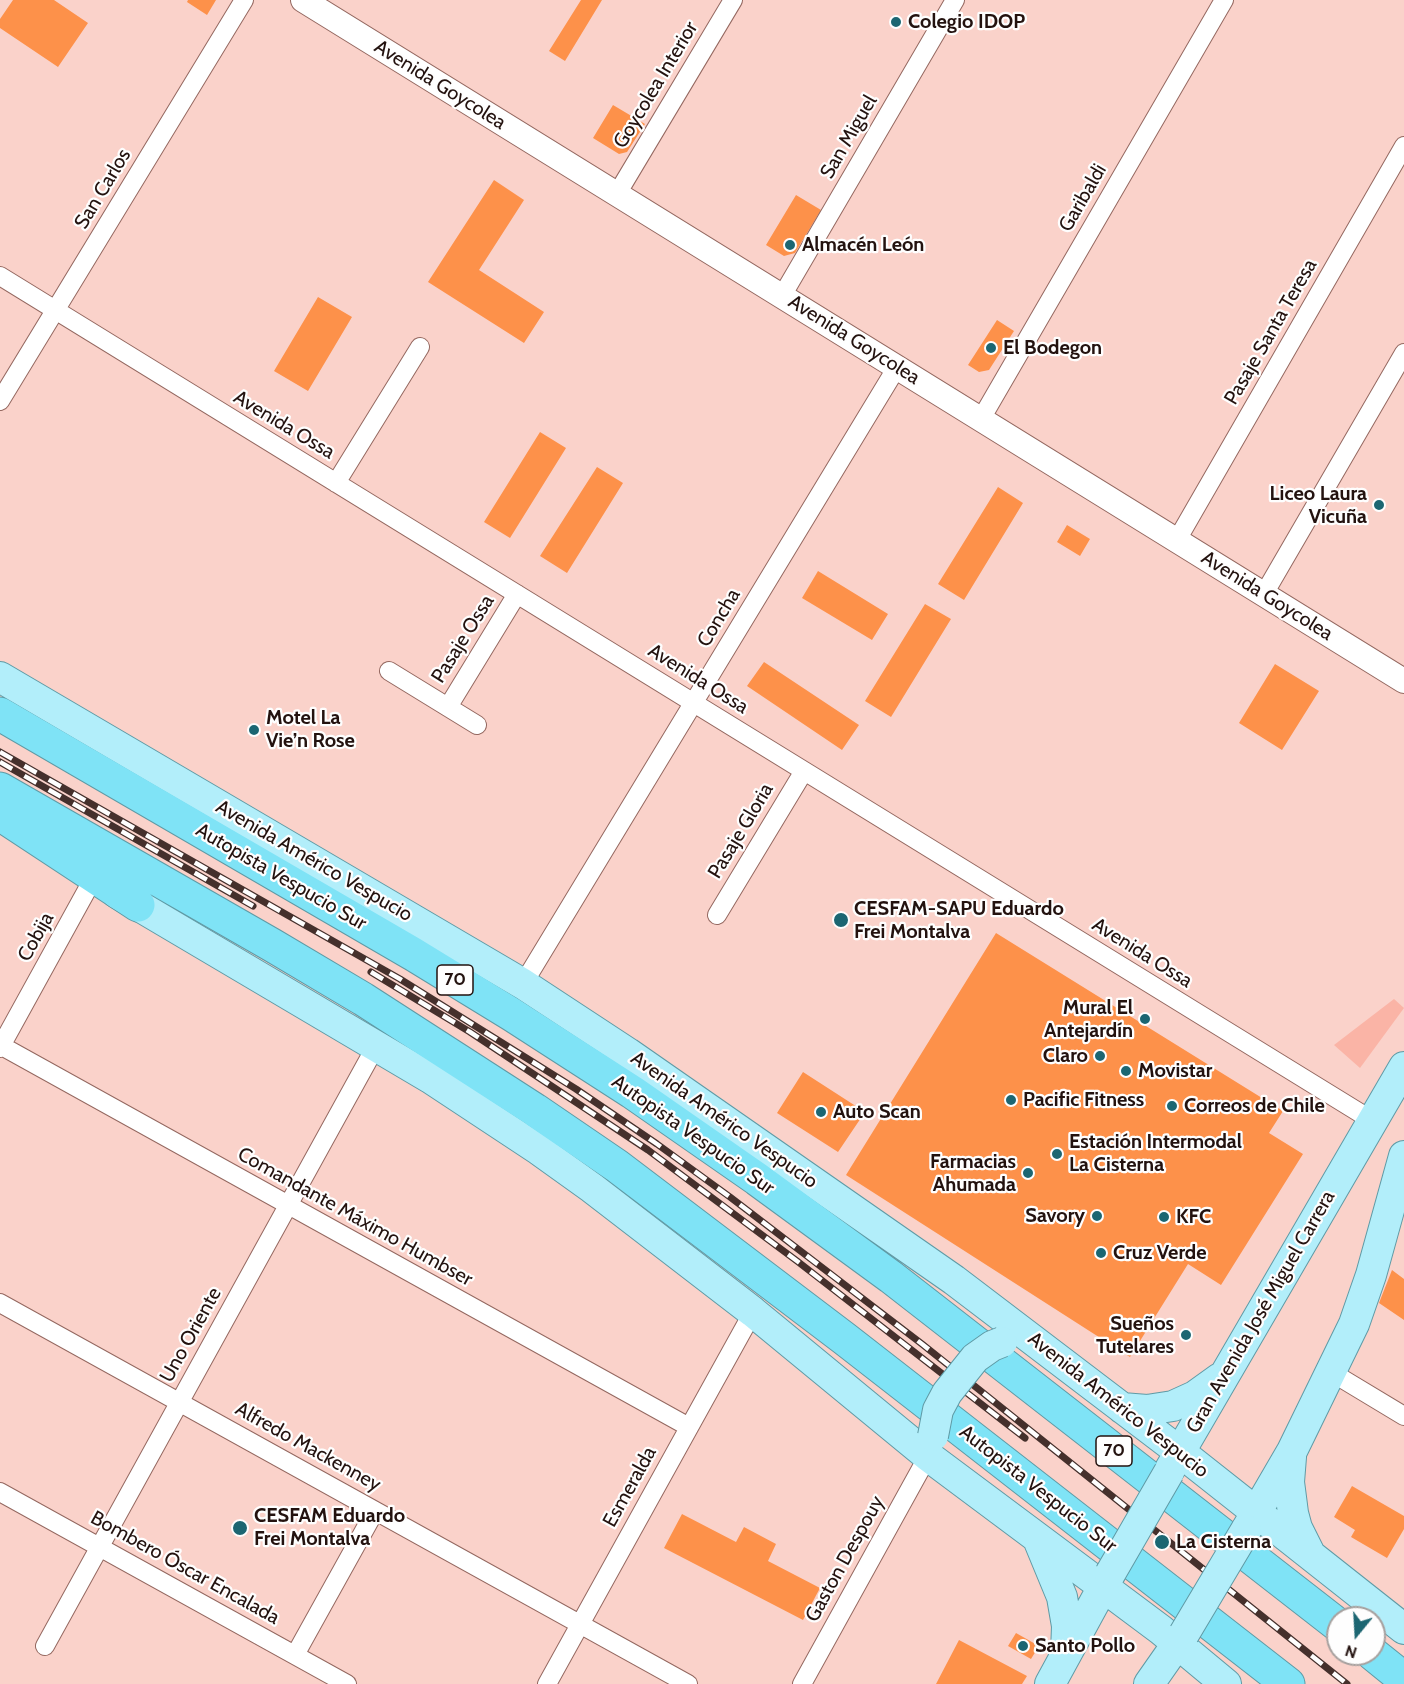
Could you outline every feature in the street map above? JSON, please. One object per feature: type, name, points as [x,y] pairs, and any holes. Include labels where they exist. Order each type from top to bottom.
[{"type":"highway","name":"Autopista Vespucio Sur","points":[[0,714],[413,954],[522,1020],[659,1110],[891,1276],[1326,1616]]},
{"type":"highway","name":"Autopista Vespucio Sur","points":[[0,789],[353,993],[480,1073],[617,1166],[836,1332],[1288,1684]]},
{"type":"highway","points":[[0,814],[138,905]]},
{"type":"highway","points":[[1386,1664],[1404,1679]]},
{"type":"main road","name":"Avenida Américo Vespucio","points":[[0,677],[523,984],[723,1118],[954,1280],[1037,1342],[1122,1408],[1174,1462],[1251,1522],[1311,1556],[1404,1629]]},
{"type":"main road","points":[[0,827],[138,905],[376,1046],[439,1084],[538,1150],[673,1249],[1037,1536],[1107,1580],[1181,1639],[1226,1684]]},
{"type":"main road","name":"Gran Avenida José Miguel Carrera","points":[[1050,1684],[1174,1462],[1404,1067]]},
{"type":"main road","points":[[1149,1684],[1181,1639],[1251,1522],[1292,1451],[1331,1372],[1364,1296],[1404,1156]]},
{"type":"main road","points":[[932,1451],[938,1410],[947,1393],[975,1358],[1002,1342],[1017,1340],[1037,1342]]},
{"type":"main road","points":[[1122,1408],[1147,1410],[1173,1406],[1196,1396],[1225,1374]]},
{"type":"main road","points":[[1292,1451],[1289,1482],[1293,1513],[1297,1528],[1311,1556]]},
{"type":"main road","points":[[1037,1536],[1062,1597],[1067,1626],[1066,1654]]},
{"type":"street","name":"San Carlos","points":[[0,401],[244,0]]},
{"type":"street","name":"Avenida Goycolea","points":[[303,0],[1404,681]]},
{"type":"street","name":"Goycolea Interior","points":[[617,194],[733,0]]},
{"type":"street","name":"San Miguel","points":[[782,296],[955,0]]},
{"type":"street","name":"Garibaldi","points":[[981,419],[1224,0]]},
{"type":"street","name":"Pasaje Santa Teresa","points":[[1177,540],[1404,146]]},
{"type":"street","name":"Avenida Ossa","points":[[0,276],[1373,1121]]},
{"type":"street","points":[[336,483],[420,346]]},
{"type":"street","points":[[1264,594],[1404,353]]},
{"type":"street","name":"Concha","points":[[523,984],[897,367]]},
{"type":"street","name":"Pasaje Ossa","points":[[448,707],[517,594]]},
{"type":"street","name":"Pasaje Ossa","points":[[389,671],[477,725]]},
{"type":"street","name":"Pasaje Gloria","points":[[717,915],[804,771]]},
{"type":"street","name":"Cobija","points":[[0,1046],[93,879]]},
{"type":"street","name":"Comandante Máximo Humbser","points":[[0,1046],[689,1427]]},
{"type":"street","name":"Uno Oriente","points":[[45,1646],[376,1046]]},
{"type":"street","name":"Alfredo Mackenney","points":[[0,1303],[688,1684]]},
{"type":"street","name":"Esmeralda","points":[[547,1684],[753,1312]]},
{"type":"street","points":[[1331,1372],[1404,1416]]},
{"type":"street","name":"Gaston Despouy","points":[[802,1684],[932,1451]]},
{"type":"street","name":"Bombero Óscar Encalada","points":[[0,1492],[347,1684]]},
{"type":"street","points":[[295,1655],[375,1511]]},
{"type":"shaded area","points":[[1394,999],[1404,1008],[1360,1068],[1334,1045]]},
{"type":"building","points":[[13,0],[54,0],[88,23],[58,67],[0,28],[0,19]]},
{"type":"building","points":[[188,0],[216,0],[207,15],[187,2]]},
{"type":"building","points":[[581,0],[602,0],[565,61],[549,51]]},
{"type":"building","points":[[613,105],[645,124],[627,152],[619,154],[593,138]]},
{"type":"building","points":[[494,180],[524,200],[479,270],[544,312],[524,343],[428,282]]},
{"type":"building","points":[[796,195],[821,210],[795,253],[784,256],[766,245]]},
{"type":"building","points":[[318,297],[352,317],[308,391],[274,371]]},
{"type":"building","name":"El Bodegon","points":[[997,320],[1014,331],[989,370],[979,372],[968,365]]},
{"type":"building","points":[[540,432],[566,448],[510,538],[484,522]]},
{"type":"building","points":[[597,467],[623,483],[567,573],[540,556]]},
{"type":"building","points":[[998,487],[1023,503],[964,600],[938,584]]},
{"type":"building","points":[[1067,525],[1090,539],[1080,556],[1057,542]]},
{"type":"building","points":[[818,571],[888,614],[872,640],[802,598]]},
{"type":"building","points":[[925,604],[951,619],[891,717],[865,701]]},
{"type":"building","points":[[764,662],[859,725],[842,750],[747,686]]},
{"type":"building","points":[[1275,664],[1319,691],[1282,750],[1239,723]]},
{"type":"building","name":"Estación Intermodal La Cisterna","points":[[996,933],[1283,1111],[1269,1133],[1303,1154],[1221,1285],[1188,1264],[1130,1357],[846,1175]]},
{"type":"building","name":"Auto Scan","points":[[803,1072],[865,1112],[838,1152],[777,1113]]},
{"type":"building","points":[[1392,1270],[1404,1279],[1404,1320],[1379,1303]]},
{"type":"building","points":[[1352,1486],[1404,1516],[1404,1529],[1387,1558],[1351,1537],[1355,1530],[1334,1517]]},
{"type":"building","points":[[682,1514],[736,1542],[744,1527],[776,1544],[768,1561],[820,1588],[803,1620],[664,1548]]},
{"type":"building","name":"Santo Pollo","points":[[1016,1633],[1039,1646],[1031,1659],[1008,1646]]},
{"type":"building","points":[[959,1640],[1027,1676],[1022,1684],[936,1684]]},
{"type":"railway","points":[[0,752],[400,979],[576,1089],[657,1144],[922,1344],[1347,1684]]},
{"type":"railway","points":[[0,762],[253,906]]},
{"type":"railway","points":[[371,972],[470,1032],[648,1150],[797,1261],[1025,1438]]},
{"type":"place","name":"Colegio IDOP","points":[[896,22]]},
{"type":"place","name":"Almacén León","points":[[790,245]]},
{"type":"place","name":"El Bodegon","points":[[991,348]]},
{"type":"place","name":"Liceo Laura Vicuña","points":[[1379,505]]},
{"type":"place","name":"Motel La Vie’n Rose","points":[[254,730]]},
{"type":"place","name":"CESFAM-SAPU Eduardo Frei Montalva","points":[[841,920]]},
{"type":"place","name":"Mural El Antejardín","points":[[1145,1019]]},
{"type":"place","name":"Claro","points":[[1100,1056]]},
{"type":"place","name":"Movistar","points":[[1126,1071]]},
{"type":"place","name":"Pacific Fitness","points":[[1011,1100]]},
{"type":"place","name":"Correos de Chile","points":[[1172,1106]]},
{"type":"place","name":"Auto Scan","points":[[821,1112]]},
{"type":"place","name":"Estación Intermodal La Cisterna","points":[[1057,1154]]},
{"type":"place","name":"Farmacias Ahumada","points":[[1028,1173]]},
{"type":"place","name":"Savory","points":[[1097,1216]]},
{"type":"place","name":"KFC","points":[[1164,1217]]},
{"type":"place","name":"Cruz Verde","points":[[1101,1253]]},
{"type":"place","name":"Sueños Tutelares","points":[[1186,1335]]},
{"type":"place","name":"CESFAM Eduardo Frei Montalva","points":[[240,1528]]},
{"type":"place","name":"La Cisterna","points":[[1162,1542]]},
{"type":"place","name":"Santo Pollo","points":[[1023,1646]]}]
